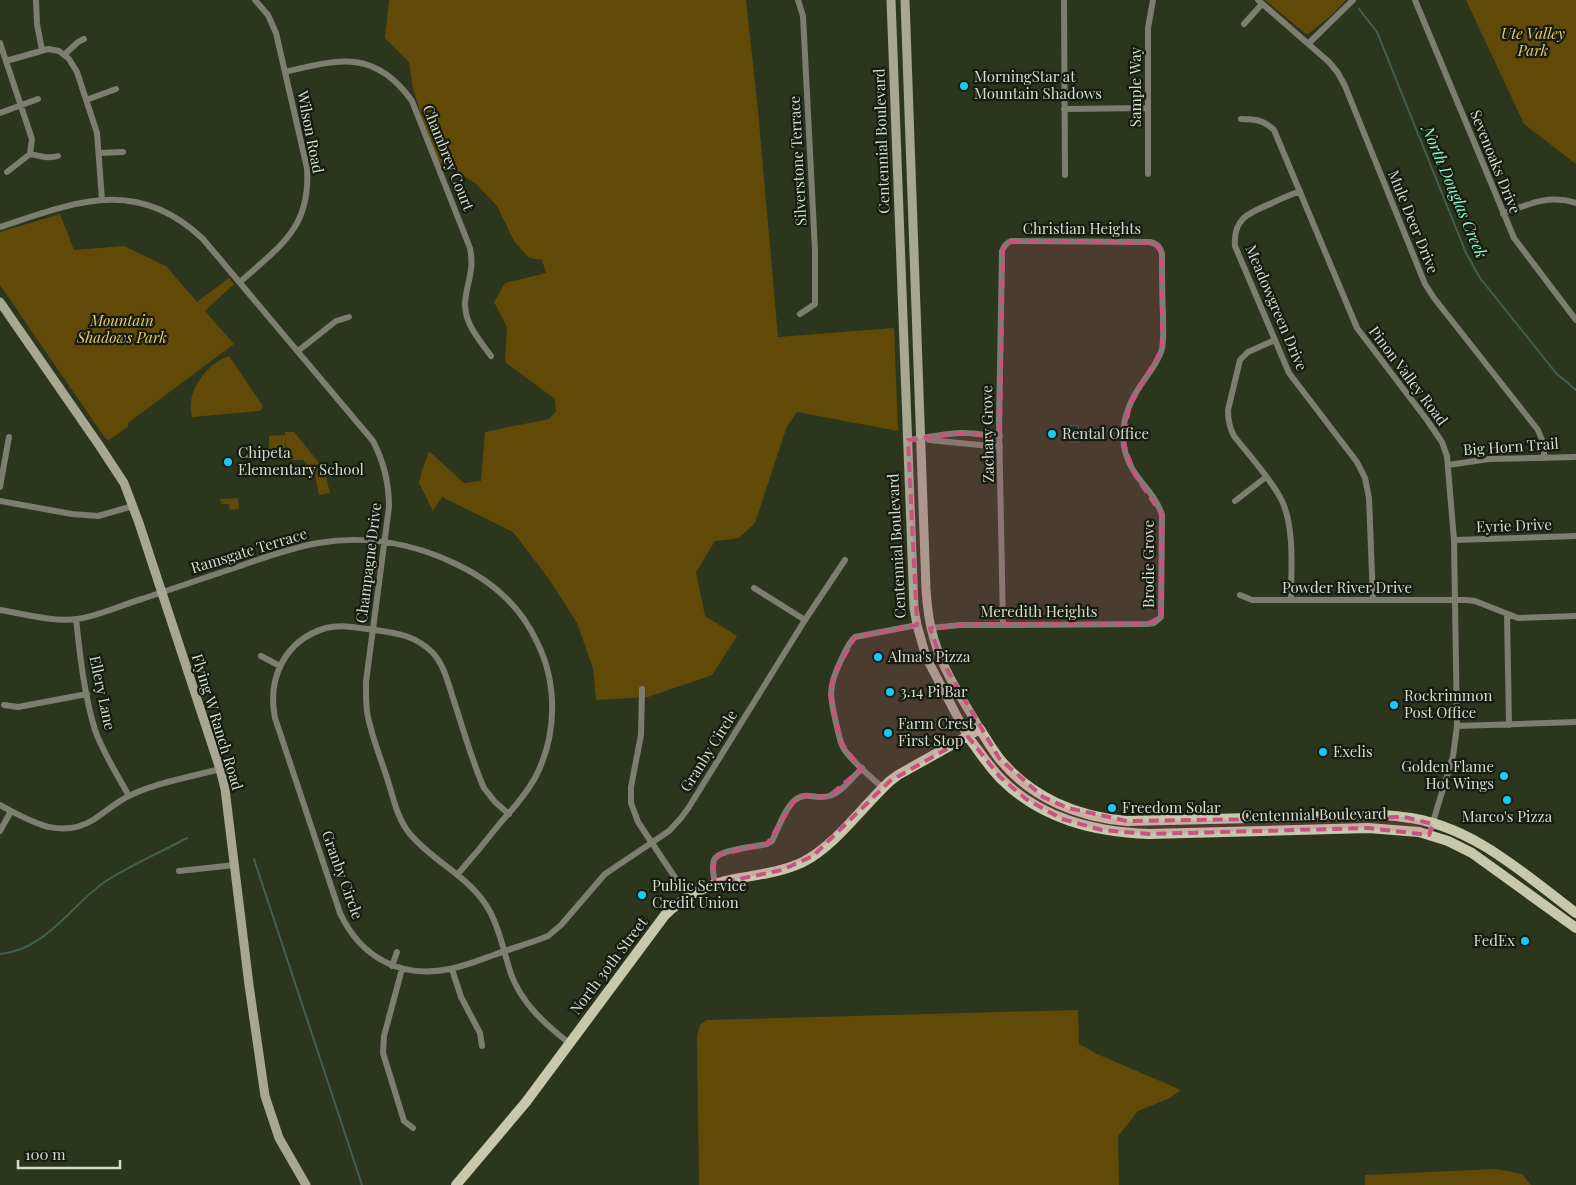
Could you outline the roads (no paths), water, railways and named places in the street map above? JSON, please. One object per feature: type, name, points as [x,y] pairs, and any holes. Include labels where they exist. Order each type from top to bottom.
[{"type":"main road","name":"Centennial Boulevard","points":[[891,0],[913,591],[916,625],[930,666],[968,737],[1000,777],[1026,799],[1062,819],[1102,830],[1151,834],[1368,828],[1406,830],[1448,841],[1472,853],[1576,928]]},
{"type":"main road","name":"Centennial Boulevard","points":[[905,0],[926,589],[931,628],[942,661],[980,729],[999,758],[1019,779],[1042,797],[1068,808],[1108,820],[1379,815],[1404,817],[1433,824],[1453,830],[1491,850],[1576,913]]},
{"type":"main road","name":"Flying W Ranch Road","points":[[0,302],[118,472],[133,506],[220,769],[225,789],[249,985],[265,1096],[279,1138],[306,1185]]},
{"type":"main road","name":"North 30th Street","points":[[456,1185],[526,1102],[665,915],[688,897],[715,884],[782,870],[813,856],[833,840],[898,775],[980,729]]},
{"type":"street","name":"Wilson Road","points":[[240,282],[280,246],[288,236],[300,218],[306,199],[307,168],[273,23],[264,8],[255,0]]},
{"type":"street","name":"Silverstone Terrace","points":[[798,0],[803,16],[815,250],[815,304],[800,314]]},
{"type":"street","points":[[1064,0],[1065,175]]},
{"type":"street","name":"Sample Way","points":[[1148,174],[1148,28],[1153,0]]},
{"type":"street","points":[[1308,44],[1354,0]]},
{"type":"street","name":"Sevenoaks Drive","points":[[1415,0],[1518,246],[1576,320]]},
{"type":"street","points":[[36,1],[37,24],[42,50]]},
{"type":"street","points":[[1244,24],[1260,2]]},
{"type":"street","name":"Mule Deer Drive","points":[[1260,2],[1329,62],[1341,79],[1425,284],[1538,430],[1544,445],[1544,458]]},
{"type":"street","points":[[64,55],[84,39]]},
{"type":"street","points":[[0,43],[1,51],[32,139],[30,154],[7,172]]},
{"type":"street","points":[[6,61],[42,50],[53,49],[69,59],[77,72],[97,133],[102,200]]},
{"type":"street","name":"Chambrey Court","points":[[285,72],[327,62],[358,63],[379,70],[398,83],[405,91],[412,102],[470,248],[472,268],[466,295],[466,313],[474,332],[491,356]]},
{"type":"street","points":[[86,100],[116,89]]},
{"type":"street","points":[[0,113],[38,99]]},
{"type":"street","points":[[1064,109],[1148,108]]},
{"type":"street","name":"Pinon Valley Road","points":[[1241,119],[1261,121],[1268,124],[1274,130],[1357,328],[1438,434],[1445,448],[1454,540],[1457,726],[1453,756],[1429,835]]},
{"type":"street","points":[[99,153],[123,152]]},
{"type":"street","points":[[30,154],[52,158],[58,156]]},
{"type":"street","name":"Meadowgreen Drive","points":[[1300,191],[1248,213],[1240,222],[1235,233],[1235,246],[1293,380],[1357,462],[1365,478],[1369,498],[1372,600]]},
{"type":"street","points":[[1503,214],[1542,200],[1564,199],[1576,203]]},
{"type":"street","name":"Champagne Drive","points":[[0,227],[61,207],[102,200],[141,204],[175,217],[203,239],[365,430],[378,452],[386,474],[389,496],[388,520],[366,682],[367,708],[372,732],[398,812],[410,834],[478,894],[489,910],[512,975],[524,1000],[539,1017],[570,1043]]},
{"type":"street","name":"Christian Heights","points":[[1005,244],[1011,241],[1150,242],[1159,246]]},
{"type":"street","name":"Zachary Grove","points":[[1003,625],[1000,436],[1002,251],[1005,244]]},
{"type":"street","name":"Brodie Grove","points":[[1147,624],[1159,620],[1162,613],[1162,515],[1157,504],[1135,475],[1132,468],[1124,444],[1124,426],[1134,394],[1156,363],[1162,348],[1162,254],[1159,246]]},
{"type":"street","points":[[298,351],[336,321],[349,318]]},
{"type":"street","points":[[1275,340],[1248,352],[1240,360],[1228,410],[1230,430],[1266,477],[1282,502],[1290,527],[1291,600]]},
{"type":"street","points":[[908,440],[959,433],[1000,436]]},
{"type":"street","points":[[0,487],[9,437]]},
{"type":"street","points":[[920,439],[1000,447]]},
{"type":"street","name":"Big Horn Trail","points":[[1448,465],[1488,459],[1576,456]]},
{"type":"street","points":[[1235,501],[1266,477]]},
{"type":"street","points":[[0,501],[72,514],[98,516],[133,506]]},
{"type":"street","name":"Eyrie Drive","points":[[1454,540],[1576,536]]},
{"type":"street","name":"Ramsgate Terrace","points":[[0,610],[51,618],[76,619],[316,543],[352,540],[385,542],[429,552],[469,570],[506,597],[527,622],[546,663],[553,710],[549,740],[534,779],[508,814],[457,875]]},
{"type":"street","name":"Granby Circle","points":[[508,814],[484,788],[445,675],[435,655],[420,642],[402,634],[340,626],[326,628],[303,639],[294,647],[280,666],[272,698],[275,718],[346,926],[355,940],[383,962],[392,966],[427,972],[452,969],[542,939],[554,932],[605,874],[676,824],[689,807],[805,620],[845,560]]},
{"type":"street","points":[[754,588],[805,620]]},
{"type":"street","name":"Powder River Drive","points":[[1240,595],[1252,600],[1475,601],[1518,618],[1576,616]]},
{"type":"street","points":[[1506,614],[1509,724]]},
{"type":"street","name":"Ellery Lane","points":[[76,619],[87,694],[95,730],[105,754],[129,796]]},
{"type":"street","name":"Meredith Heights","points":[[931,628],[960,625],[1147,624]]},
{"type":"street","points":[[883,788],[844,749],[840,742],[830,694],[833,677],[850,642],[855,638],[916,625]]},
{"type":"street","points":[[261,656],[280,666]]},
{"type":"street","points":[[642,689],[640,744],[630,794],[634,812],[651,843],[688,897]]},
{"type":"street","points":[[4,705],[18,707],[87,694]]},
{"type":"street","points":[[1457,726],[1576,722]]},
{"type":"street","points":[[715,884],[713,868],[714,861],[718,855],[767,844],[772,841],[789,806],[794,800],[804,795],[828,797],[841,789],[862,768]]},
{"type":"street","points":[[0,805],[51,829],[70,828],[84,825],[129,796],[144,789],[220,769]]},
{"type":"street","points":[[0,831],[11,811]]},
{"type":"street","points":[[179,871],[235,865]]},
{"type":"street","points":[[392,966],[397,952]]},
{"type":"street","points":[[402,969],[384,1036],[382,1053],[404,1121],[413,1128]]},
{"type":"street","points":[[452,969],[464,1004],[480,1033],[482,1046]]},
{"type":"waterway","name":"North Douglas Creek","points":[[1359,9],[1377,32],[1466,253],[1480,278],[1556,373],[1576,390]]},
{"type":"waterway","points":[[0,954],[16,951],[31,944],[57,925],[106,881],[187,838]]},
{"type":"waterway","points":[[254,859],[362,1185]]},
{"type":"place","name":"MorningStar at Mountain Shadows","points":[[964,86]]},
{"type":"place","name":"Rental Office","points":[[1052,434]]},
{"type":"place","name":"Chipeta Elementary School","points":[[228,462]]},
{"type":"place","name":"Alma's Pizza","points":[[878,657]]},
{"type":"place","name":"3.14 Pi Bar","points":[[890,692]]},
{"type":"place","name":"Rockrimmon Post Office","points":[[1394,705]]},
{"type":"place","name":"Farm Crest First Stop","points":[[888,733]]},
{"type":"place","name":"Exelis","points":[[1323,752]]},
{"type":"place","name":"Golden Flame Hot Wings","points":[[1504,776]]},
{"type":"place","name":"Marco's Pizza","points":[[1507,800]]},
{"type":"place","name":"Freedom Solar","points":[[1112,808]]},
{"type":"place","name":"Public Service Credit Union","points":[[642,895]]},
{"type":"place","name":"FedEx","points":[[1525,941]]},
{"type":"park label","name":"Ute Valley Park","points":[[1533,42]]},
{"type":"park label","name":"Mountain Shadows Park","points":[[122,330]]}]
